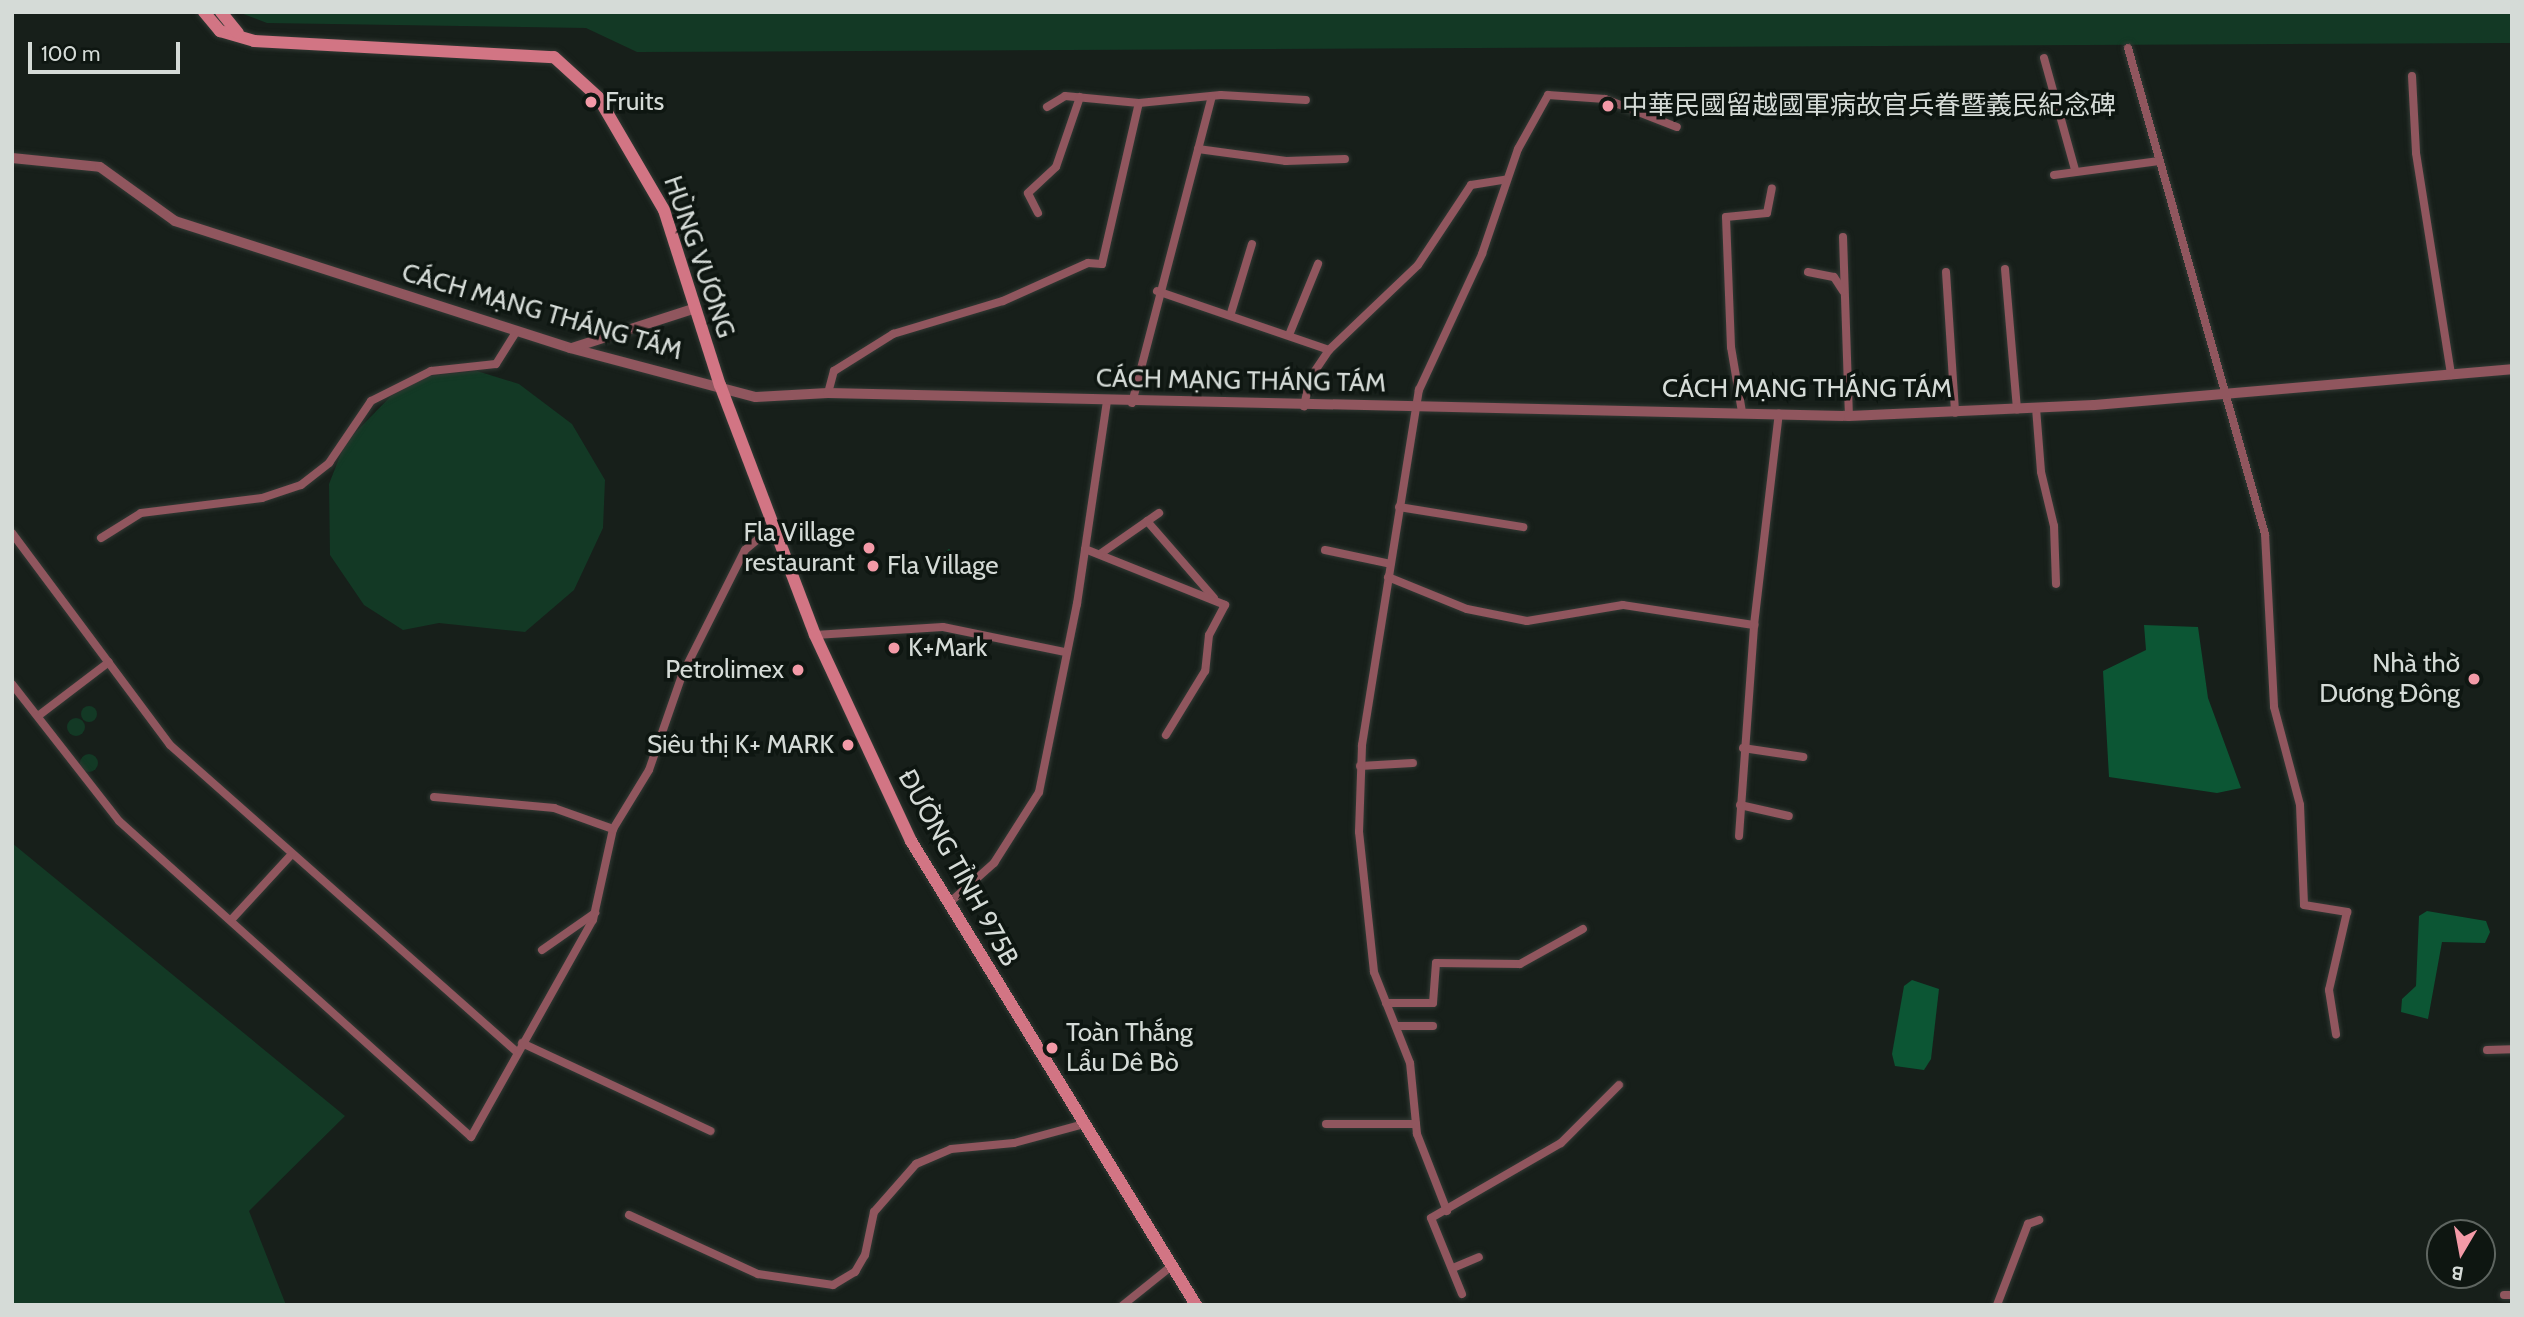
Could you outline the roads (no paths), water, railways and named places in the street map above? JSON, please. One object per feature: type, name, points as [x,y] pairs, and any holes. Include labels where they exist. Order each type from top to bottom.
[{"type":"main road","name":"HÙNG VƯƠNG","points":[[204,12],[220,31],[254,41],[554,57],[598,97],[650,180],[720,386]]},
{"type":"main road","points":[[222,12],[227,25],[254,41]]},
{"type":"main road","name":"ĐƯỜNG TỈNH 975B","points":[[720,386],[815,635],[911,841],[1196,1305]]},
{"type":"street","points":[[2128,48],[2270,560],[2274,707],[2300,805],[2304,905],[2347,912],[2329,990],[2336,1034]]},
{"type":"street","points":[[2044,58],[2075,170]]},
{"type":"street","points":[[2412,76],[2416,153],[2451,375]]},
{"type":"street","points":[[1447,1211],[1416,1124],[1414,1078],[1371,957],[1360,766],[1415,407],[1507,179],[1548,95],[1605,99],[1676,127]]},
{"type":"street","points":[[1047,107],[1058,96],[1139,103],[1212,96],[1306,100]]},
{"type":"street","points":[[1132,403],[1157,291],[1212,96]]},
{"type":"street","points":[[1038,213],[1028,193],[1056,167],[1080,97]]},
{"type":"street","points":[[828,393],[834,371],[893,334],[1003,301],[1088,263],[1102,264],[1139,103]]},
{"type":"street","points":[[1198,149],[1286,161],[1345,159]]},
{"type":"street","name":"CÁCH MẠNG THÁNG TÁM","points":[[12,158],[100,167],[175,221],[516,332],[756,397],[828,393],[1132,403],[1849,416],[2036,408],[2512,369]]},
{"type":"street","points":[[2054,175],[2075,170],[2159,161]]},
{"type":"street","points":[[1304,406],[1310,378],[1329,350],[1418,265],[1471,185],[1507,179]]},
{"type":"street","points":[[1742,412],[1731,347],[1726,217],[1767,213],[1772,188]]},
{"type":"street","points":[[1843,237],[1849,416]]},
{"type":"street","points":[[1231,313],[1252,244]]},
{"type":"street","points":[[1289,335],[1318,264]]},
{"type":"street","points":[[2006,269],[2017,409]]},
{"type":"street","points":[[1808,272],[1835,277],[1843,291]]},
{"type":"street","points":[[1946,272],[1955,413]]},
{"type":"street","points":[[1157,291],[1231,313],[1329,350]]},
{"type":"street","points":[[570,348],[693,309]]},
{"type":"street","points":[[101,538],[141,513],[262,498],[301,485],[328,463],[371,401],[430,371],[496,364],[516,332]]},
{"type":"street","points":[[948,904],[995,863],[1039,792],[1085,549],[1107,402]]},
{"type":"street","points":[[2036,408],[2041,472],[2054,526],[2056,584]]},
{"type":"street","points":[[1738,836],[1754,625],[1779,413]]},
{"type":"street","points":[[1399,507],[1523,527]]},
{"type":"street","points":[[1100,554],[1159,513]]},
{"type":"street","points":[[1147,521],[1214,598]]},
{"type":"street","points":[[12,684],[119,821],[232,919],[471,1137],[516,1051],[595,913],[613,829],[649,770],[682,675],[745,550],[775,526]]},
{"type":"street","points":[[12,533],[170,745],[516,1051]]},
{"type":"street","points":[[1085,549],[1214,598],[1224,605],[1209,635],[1205,671],[1166,735]]},
{"type":"street","points":[[1325,551],[1391,564]]},
{"type":"street","points":[[1388,577],[1467,610],[1527,621],[1623,605],[1754,625]]},
{"type":"street","points":[[815,635],[943,627],[1065,652]]},
{"type":"street","points":[[38,716],[109,662]]},
{"type":"street","points":[[1743,748],[1802,757]]},
{"type":"street","points":[[1360,766],[1413,763]]},
{"type":"street","points":[[434,797],[554,808],[613,829]]},
{"type":"street","points":[[1740,805],[1789,816]]},
{"type":"street","points":[[232,919],[292,854]]},
{"type":"street","points":[[542,950],[595,913]]},
{"type":"street","points":[[1386,1003],[1433,1003],[1436,963],[1520,964],[1583,929]]},
{"type":"street","points":[[1396,1026],[1433,1026]]},
{"type":"street","points":[[522,1043],[711,1131]]},
{"type":"street","points":[[2487,1050],[2512,1049]]},
{"type":"street","points":[[1462,1294],[1431,1218],[1561,1143],[1619,1085]]},
{"type":"street","points":[[629,1215],[758,1274],[833,1285],[855,1272],[865,1255],[874,1212],[916,1164],[951,1149],[1014,1143],[1084,1124]]},
{"type":"street","points":[[1326,1124],[1416,1124]]},
{"type":"street","points":[[1997,1305],[2017,1264],[2024,1231],[2039,1220]]},
{"type":"street","points":[[1453,1268],[1479,1257]]},
{"type":"street","points":[[1123,1305],[1172,1265]]},
{"type":"place","name":"Fruits","points":[[591,102]]},
{"type":"place","name":"中華民國留越國軍病故官兵眷暨義民紀念碑","points":[[1608,106]]},
{"type":"place","name":"Fla Village restaurant","points":[[869,548]]},
{"type":"place","name":"Fla Village","points":[[873,566]]},
{"type":"place","name":"K+Mark","points":[[894,648]]},
{"type":"place","name":"Petrolimex","points":[[798,670]]},
{"type":"place","name":"Nhà thờ Dương Đông","points":[[2474,679]]},
{"type":"place","name":"Siêu thị K+ MARK","points":[[848,745]]},
{"type":"place","name":"Toàn Thắng Lẩu Dê Bò","points":[[1052,1048]]}]
